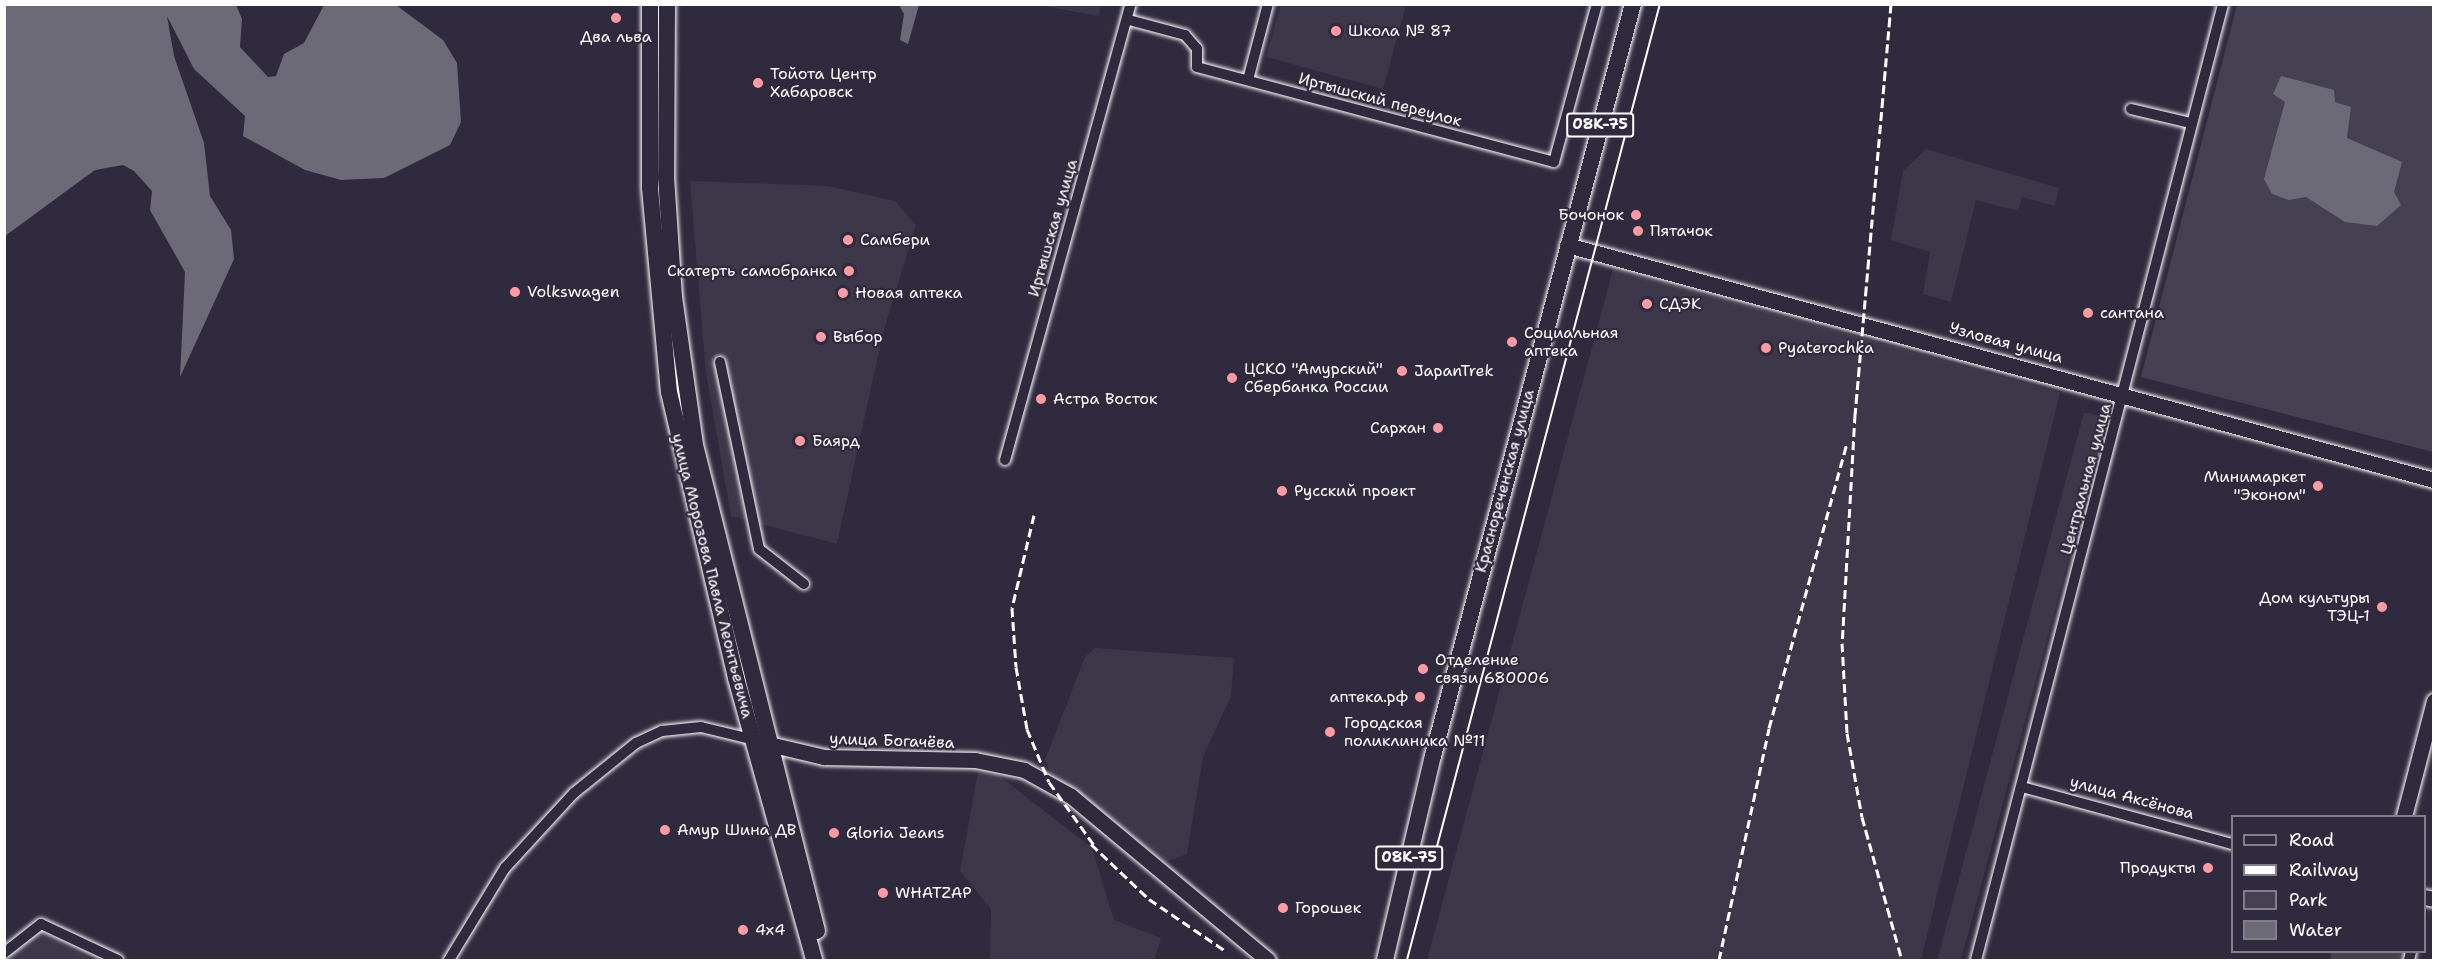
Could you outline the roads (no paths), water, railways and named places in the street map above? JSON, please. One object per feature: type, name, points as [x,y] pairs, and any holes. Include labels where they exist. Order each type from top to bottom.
[{"type":"main road","name":"улица Морозова Павла Леонтьевича","points":[[650,4],[650,188],[669,392],[689,493],[825,960]]},
{"type":"main road","name":"улица Морозова Павла Леонтьевича","points":[[667,4],[666,177],[683,369],[702,477],[761,742],[814,960]]},
{"type":"main road","name":"Краснореченская улица","points":[[1385,960],[1567,245],[1633,4]]},
{"type":"street","name":"Иртышская улица","points":[[1005,460],[1129,20],[1131,4]]},
{"type":"street","points":[[1248,80],[1268,4]]},
{"type":"street","name":"Иртышский переулок","points":[[1129,20],[1185,35],[1197,49],[1197,67],[1554,162],[1597,4]]},
{"type":"street","name":"Центральная улица","points":[[1976,960],[2124,394],[2190,123],[2223,4]]},
{"type":"street","points":[[2131,109],[2190,123]]},
{"type":"street","name":"Узловая улица","points":[[1567,245],[2124,394],[2433,480]]},
{"type":"street","points":[[720,362],[759,549],[804,584]]},
{"type":"street","points":[[2404,815],[2433,701]]},
{"type":"street","name":"улица Богачёва","points":[[449,960],[505,868],[574,793],[636,742],[662,731],[701,728],[824,757],[975,760],[1024,770],[1071,796],[1268,960]]},
{"type":"street","name":"улица Аксёнова","points":[[2022,787],[2231,844]]},
{"type":"street","points":[[4,953],[41,924],[118,960]]},
{"type":"water","points":[[5,4],[236,5],[242,19],[240,47],[268,77],[276,76],[284,54],[304,43],[324,5],[396,5],[443,40],[457,63],[461,122],[450,145],[384,178],[341,180],[305,170],[243,136],[245,116],[194,69],[167,16],[174,56],[204,143],[210,196],[231,230],[234,259],[180,377],[185,272],[150,210],[152,191],[134,171],[123,165],[95,170],[5,236]]},
{"type":"water","points":[[899,5],[919,5],[908,44],[900,40],[904,14]]},
{"type":"water","points":[[2281,76],[2334,90],[2335,102],[2351,107],[2347,138],[2402,162],[2394,192],[2401,205],[2377,226],[2345,222],[2306,197],[2289,200],[2272,194],[2264,179],[2285,102],[2273,94]]},
{"type":"tram line","points":[[1407,960],[1660,4]]},
{"type":"railway","points":[[1891,4],[1855,414],[1842,643],[1847,733],[1862,817],[1902,960]]},
{"type":"railway","points":[[1719,960],[1769,728],[1847,442]]},
{"type":"railway","points":[[1034,515],[1012,608],[1016,667],[1027,729],[1049,782],[1096,848]]},
{"type":"railway","points":[[1091,844],[1149,899],[1227,952]]},
{"type":"place","name":"Два льва","points":[[616,18]]},
{"type":"place","name":"Школа № 87","points":[[1336,31]]},
{"type":"place","name":"Тойота Центр Хабаровск","points":[[758,83]]},
{"type":"place","name":"Бочонок","points":[[1636,215]]},
{"type":"place","name":"Пятачок","points":[[1638,231]]},
{"type":"place","name":"Самбери","points":[[848,240]]},
{"type":"place","name":"Скатерть самобранка","points":[[849,271]]},
{"type":"place","name":"Volkswagen","points":[[515,292]]},
{"type":"place","name":"Новая аптека","points":[[843,293]]},
{"type":"place","name":"СДЭК","points":[[1647,304]]},
{"type":"place","name":"сантана","points":[[2088,313]]},
{"type":"place","name":"Выбор","points":[[821,337]]},
{"type":"place","name":"Социальная аптека","points":[[1512,342]]},
{"type":"place","name":"Pyaterochka","points":[[1766,348]]},
{"type":"place","name":"JapanTrek","points":[[1402,371]]},
{"type":"place","name":"ЦСКО \"Амурский\" Сбербанка России","points":[[1232,378]]},
{"type":"place","name":"Астра Восток","points":[[1041,399]]},
{"type":"place","name":"Сархан","points":[[1438,428]]},
{"type":"place","name":"Баярд","points":[[800,441]]},
{"type":"place","name":"Минимаркет \"Эконом\"","points":[[2318,486]]},
{"type":"place","name":"Русский проект","points":[[1282,491]]},
{"type":"place","name":"Дом культуры ТЭЦ-1","points":[[2382,607]]},
{"type":"place","name":"Отделение связи 680006","points":[[1423,669]]},
{"type":"place","name":"аптека.рф","points":[[1420,697]]},
{"type":"place","name":"Городская поликлиника №11","points":[[1330,732]]},
{"type":"place","name":"Амур Шина ДВ","points":[[665,830]]},
{"type":"place","name":"Gloria Jeans","points":[[834,833]]},
{"type":"place","name":"Продукты","points":[[2208,868]]},
{"type":"place","name":"WHATZAP","points":[[883,893]]},
{"type":"place","name":"Горошек","points":[[1283,908]]},
{"type":"place","name":"4х4","points":[[743,930]]}]
